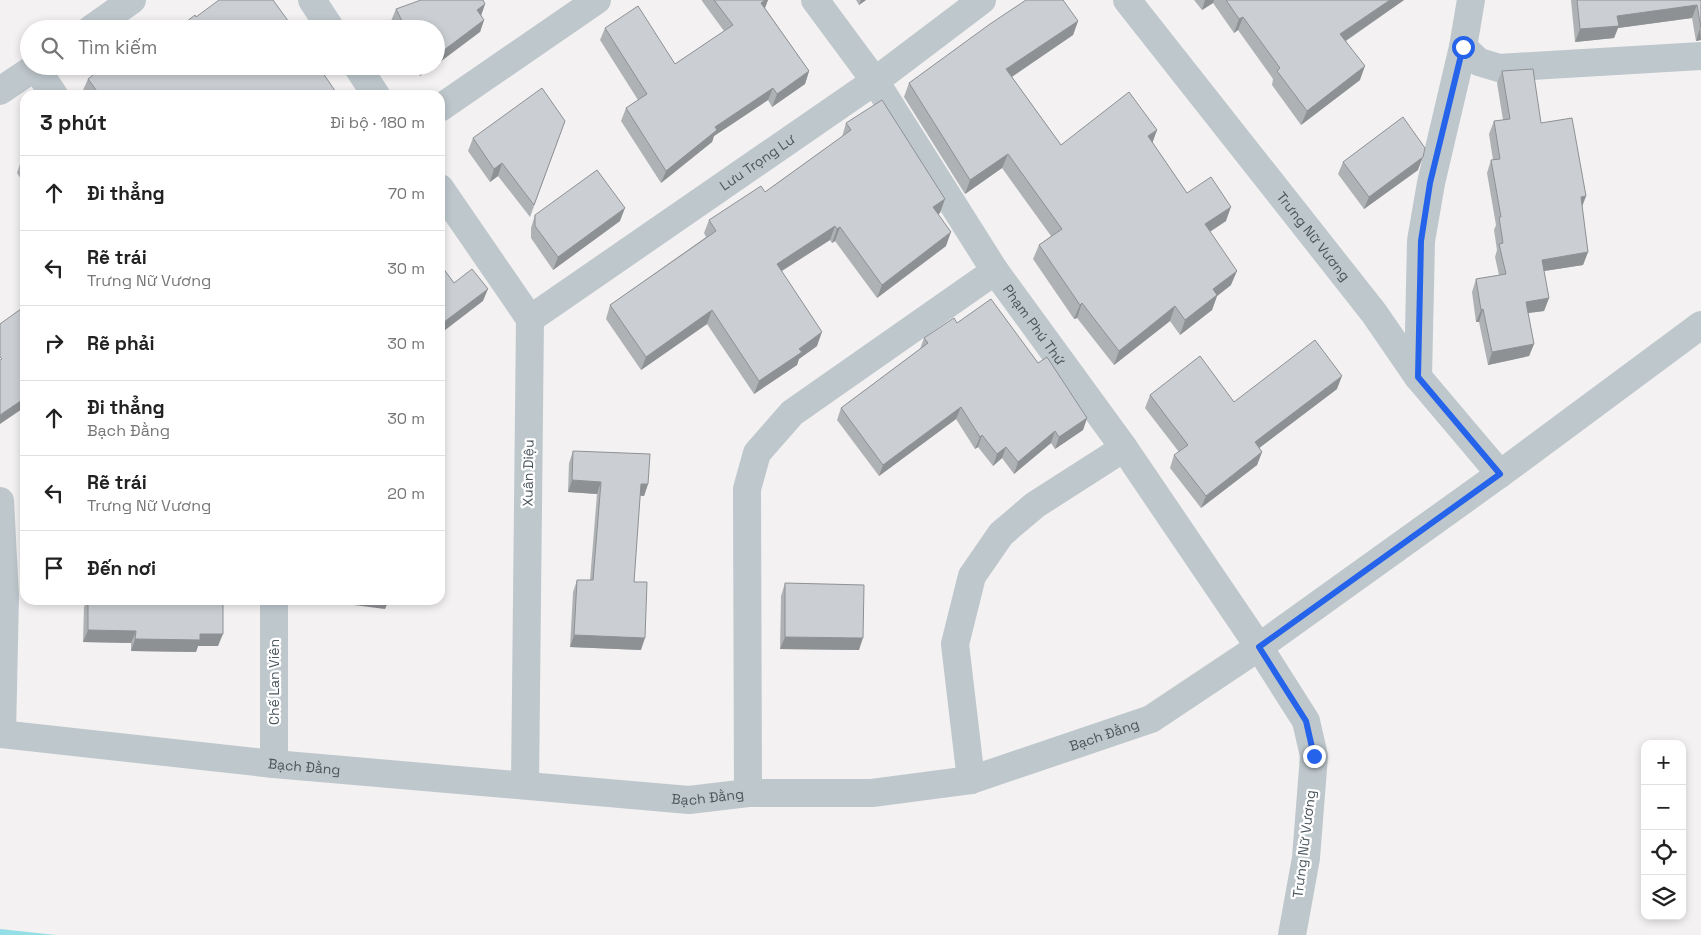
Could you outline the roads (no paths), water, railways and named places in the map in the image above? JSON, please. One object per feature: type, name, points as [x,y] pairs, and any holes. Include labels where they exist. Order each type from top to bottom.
[{"type":"street","points":[[104,20],[132,0]]},
{"type":"street","points":[[312,0],[325,20]]},
{"type":"street","points":[[445,105],[597,0]]},
{"type":"street","name":"Phạm Phú Thứ","points":[[815,0],[875,81],[995,272],[1124,448],[1259,647]]},
{"type":"street","name":"Lưu Trọng Lư","points":[[530,319],[875,81],[982,0]]},
{"type":"street","name":"Trưng Nữ Vương","points":[[1127,0],[1374,313],[1418,377],[1500,474]]},
{"type":"street","points":[[1418,377],[1421,241],[1430,183],[1463,47],[1471,0]]},
{"type":"street","points":[[1463,47],[1479,62],[1499,68],[1701,56]]},
{"type":"street","points":[[0,91],[24,75]]},
{"type":"street","points":[[41,75],[51,90]]},
{"type":"street","points":[[363,75],[373,90]]},
{"type":"street","points":[[445,195],[530,319]]},
{"type":"street","points":[[748,793],[747,490],[757,453],[792,413],[995,272]]},
{"type":"street","name":"Xuân Diệu","points":[[524,785],[530,319]]},
{"type":"street","name":"Bạch Đằng","points":[[1,734],[274,764],[689,800],[748,793],[872,793],[971,780],[1151,719],[1259,647],[1500,474],[1701,325]]},
{"type":"street","points":[[971,780],[955,644],[972,576],[1000,534],[1034,505],[1124,448]]},
{"type":"street","points":[[0,501],[5,596],[1,734]]},
{"type":"street","name":"Chế Lan Viên","points":[[274,605],[274,764]]},
{"type":"street","name":"Trưng Nữ Vương","points":[[1259,647],[1306,721],[1314,756],[1306,858],[1292,935]]},
{"type":"water","points":[[0,929],[56,935],[0,935]]}]
